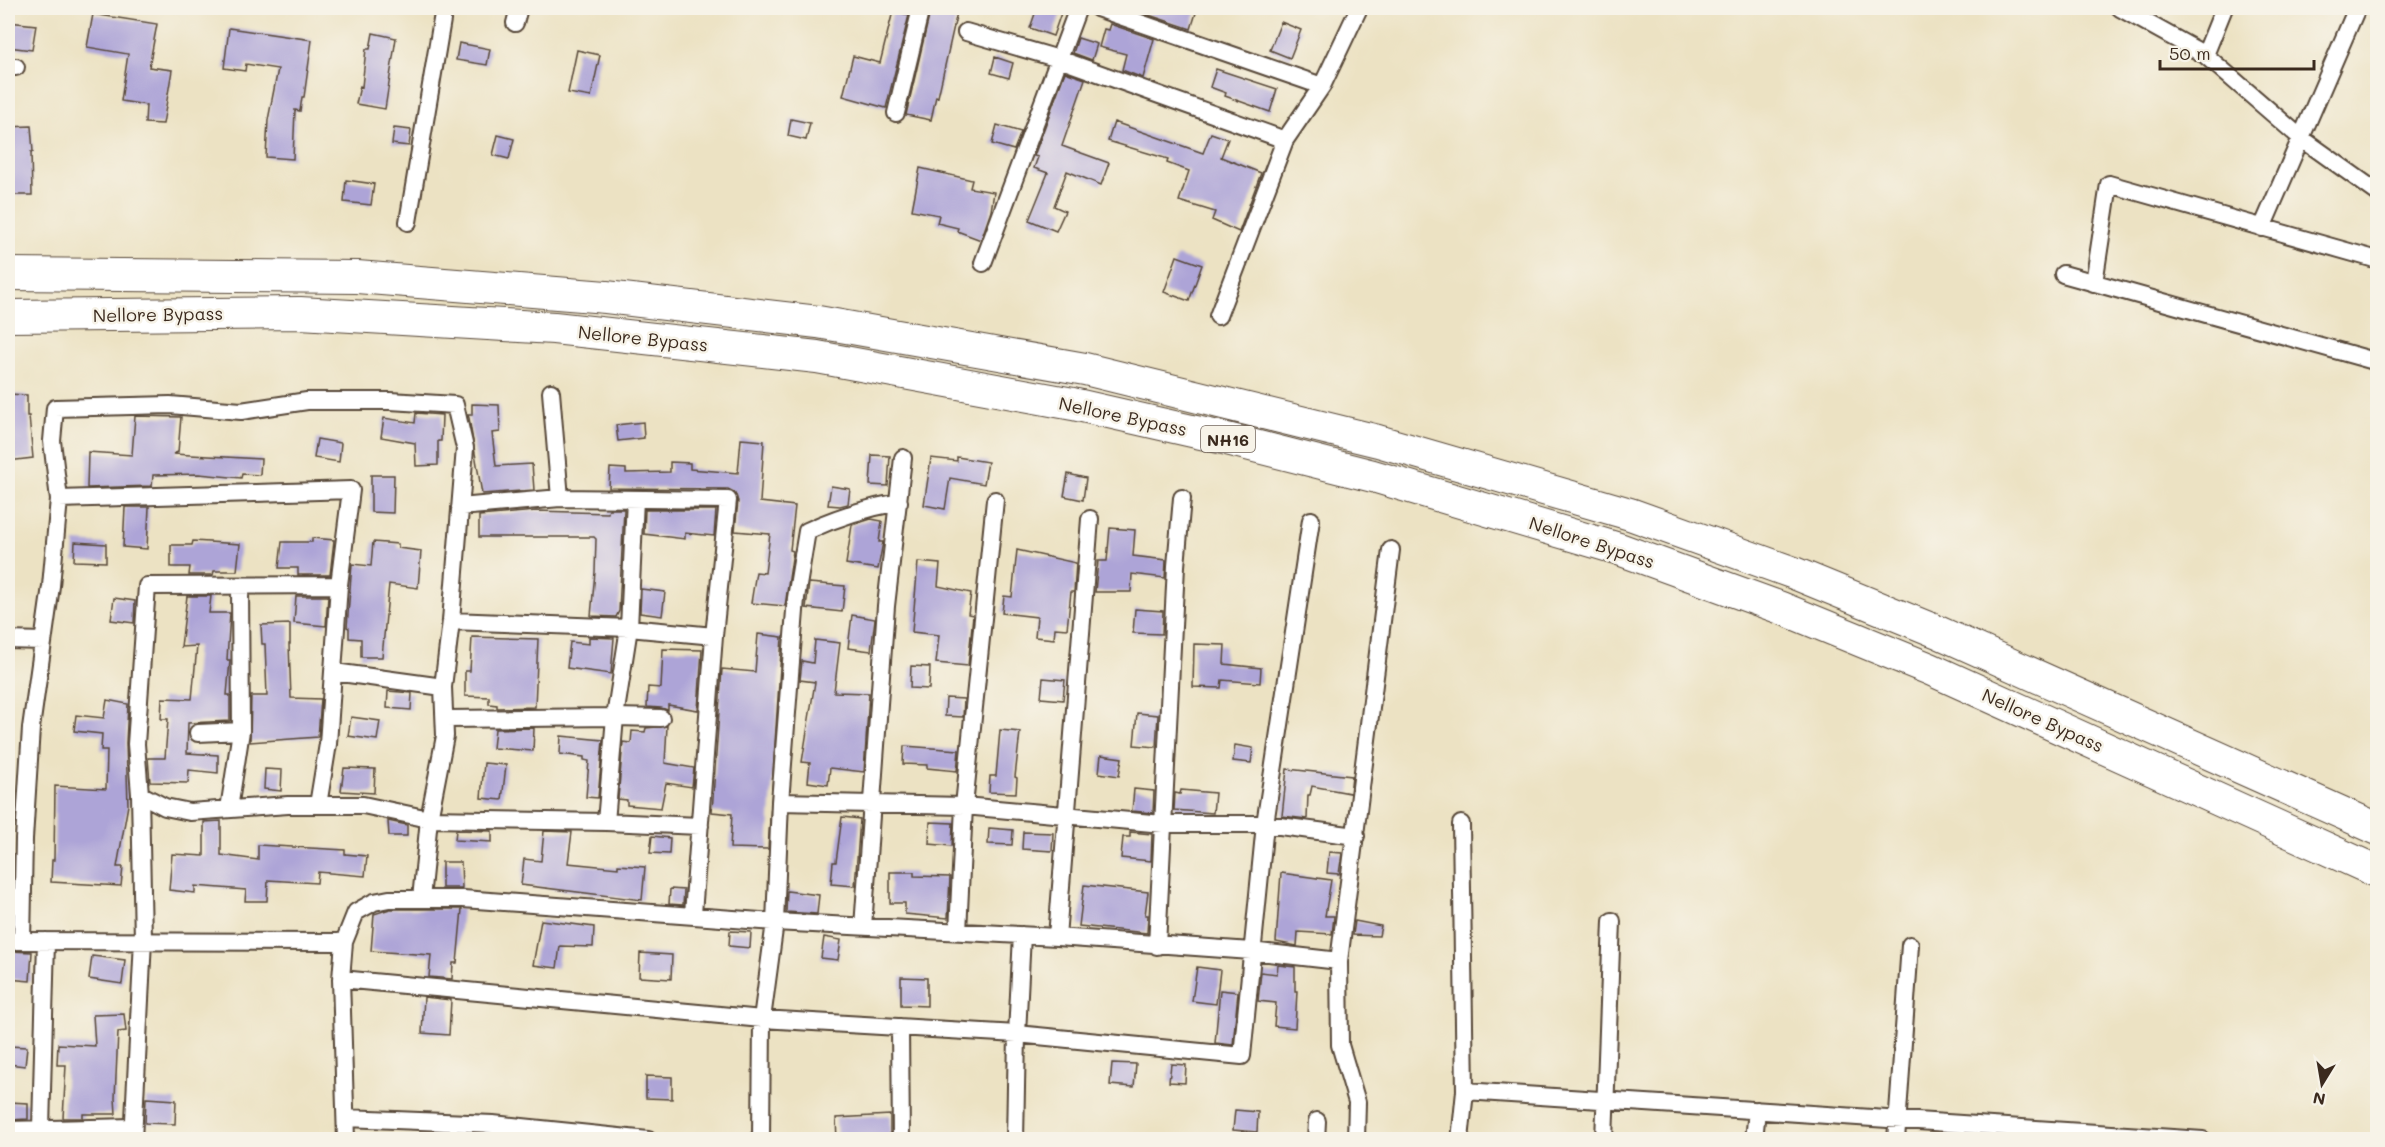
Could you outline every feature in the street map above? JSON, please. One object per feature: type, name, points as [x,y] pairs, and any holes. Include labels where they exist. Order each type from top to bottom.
[{"type":"highway","name":"Nellore Bypass","points":[[8,274],[357,277],[606,297],[818,322],[1085,369],[1378,441],[1630,514],[1794,573],[1938,632],[2378,829]]},
{"type":"highway","name":"Nellore Bypass","points":[[8,316],[300,312],[554,328],[817,357],[1073,404],[1227,439],[1373,476],[1618,549],[1781,608],[1930,669],[2378,872]]},
{"type":"street","points":[[408,222],[444,8]]},
{"type":"street","points":[[896,113],[921,8]]},
{"type":"street","points":[[983,263],[1078,8]]},
{"type":"street","points":[[1097,8],[1322,86]]},
{"type":"street","points":[[1218,316],[1285,140],[1322,86],[1359,8]]},
{"type":"street","points":[[2120,8],[2205,55],[2301,138],[2378,193]]},
{"type":"street","points":[[2205,55],[2224,8]]},
{"type":"street","points":[[2262,228],[2357,8]]},
{"type":"street","points":[[966,32],[1059,59],[1285,140]]},
{"type":"street","points":[[2094,282],[2109,184],[2378,260]]},
{"type":"street","points":[[2063,274],[2378,362]]},
{"type":"street","points":[[551,392],[560,498]]},
{"type":"street","points":[[344,942],[15,941],[31,729],[58,499],[52,441],[55,408],[170,405],[241,411],[307,401],[390,401],[455,405],[465,448],[451,621],[443,687],[445,736],[429,819],[421,899]]},
{"type":"street","points":[[863,927],[886,606],[903,458]]},
{"type":"street","points":[[58,499],[351,490],[339,585],[328,744],[318,805]]},
{"type":"street","points":[[460,507],[560,498],[728,500],[714,636],[693,914]]},
{"type":"street","points":[[1157,946],[1176,566],[1182,498]]},
{"type":"street","points":[[606,822],[615,717],[628,628],[635,499]]},
{"type":"street","points":[[958,932],[964,806],[995,500]]},
{"type":"street","points":[[761,1140],[762,1019],[775,922],[780,802],[796,598],[807,531],[861,510],[899,502]]},
{"type":"street","points":[[1057,937],[1090,519]]},
{"type":"street","points":[[341,979],[762,1019],[1017,1034],[1242,1056],[1265,824],[1311,520]]},
{"type":"street","points":[[1356,1140],[1357,1102],[1341,1046],[1339,961],[1391,550]]},
{"type":"street","points":[[8,1130],[41,1128],[133,1133],[143,940],[140,794],[136,744],[147,586],[339,585]]},
{"type":"street","points":[[229,810],[241,731],[240,586]]},
{"type":"street","points":[[451,621],[628,628],[714,636]]},
{"type":"street","points":[[8,640],[43,641]]},
{"type":"street","points":[[334,672],[443,687]]},
{"type":"street","points":[[446,719],[661,718]]},
{"type":"street","points":[[198,733],[241,731]]},
{"type":"street","points":[[140,794],[165,807],[190,812],[318,805],[363,805],[429,819],[700,826]]},
{"type":"street","points":[[780,802],[872,806],[964,806],[1163,824],[1265,824],[1356,837]]},
{"type":"street","points":[[1460,1140],[1465,1091],[1461,824]]},
{"type":"street","points":[[346,1140],[341,979],[344,942],[356,912],[374,902],[389,899],[463,899],[693,914],[775,922],[1057,937],[1251,951],[1339,961]]},
{"type":"street","points":[[1604,1140],[1612,921]]},
{"type":"street","points":[[1015,1140],[1022,935]]},
{"type":"street","points":[[41,1128],[46,941]]},
{"type":"street","points":[[1896,1140],[1910,945]]},
{"type":"street","points":[[900,1027],[901,1140]]},
{"type":"street","points":[[1465,1091],[2203,1140]]},
{"type":"street","points":[[1754,1140],[1757,1110]]},
{"type":"street","points":[[346,1118],[493,1132],[648,1140]]},
{"type":"street","points":[[1316,1140],[1317,1121]]},
{"type":"building","points":[[931,8],[958,8],[931,120],[906,115]]},
{"type":"building","points":[[1037,8],[1046,8],[1061,13],[1053,36],[1030,28]]},
{"type":"building","points":[[1128,8],[1181,8],[1196,13],[1191,29]]},
{"type":"building","points":[[893,11],[909,15],[886,108],[843,96],[853,56],[880,63]]},
{"type":"building","points":[[93,14],[157,24],[149,67],[172,70],[163,124],[145,123],[146,105],[121,101],[128,54],[87,47]]},
{"type":"building","points":[[8,22],[36,25],[32,50],[8,47]]},
{"type":"building","points":[[1281,22],[1301,30],[1290,58],[1270,50]]},
{"type":"building","points":[[1110,24],[1154,39],[1143,78],[1122,70],[1126,54],[1099,47],[1104,29],[1108,30]]},
{"type":"building","points":[[229,28],[312,40],[304,97],[302,97],[300,111],[295,110],[293,159],[266,157],[268,120],[278,69],[246,64],[245,71],[224,68]]},
{"type":"building","points":[[373,33],[396,38],[385,109],[356,104],[360,86],[362,87],[366,49],[370,49]]},
{"type":"building","points":[[1078,38],[1097,44],[1092,60],[1073,53]]},
{"type":"building","points":[[459,43],[490,49],[487,65],[456,60]]},
{"type":"building","points":[[577,50],[600,55],[591,97],[568,93]]},
{"type":"building","points":[[995,57],[1013,63],[1009,78],[991,73]]},
{"type":"building","points":[[1216,69],[1277,89],[1270,112],[1225,96],[1226,93],[1210,87]]},
{"type":"building","points":[[1065,72],[1085,79],[1062,146],[1109,163],[1101,185],[1067,171],[1054,206],[1065,211],[1056,231],[1029,220],[1048,173],[1034,168],[1038,157],[1034,156]]},
{"type":"building","points":[[791,119],[810,123],[806,140],[788,136]]},
{"type":"building","points":[[1114,122],[1203,153],[1211,133],[1228,139],[1221,157],[1261,173],[1239,232],[1212,220],[1215,212],[1179,201],[1189,171],[1167,163],[1168,159],[1108,141]]},
{"type":"building","points":[[997,125],[1021,132],[1014,150],[992,144]]},
{"type":"building","points":[[31,126],[32,195],[8,195],[8,127]]},
{"type":"building","points":[[394,128],[411,130],[409,146],[392,144]]},
{"type":"building","points":[[498,135],[514,139],[509,159],[493,155]]},
{"type":"building","points":[[920,168],[972,180],[970,188],[994,192],[991,211],[981,240],[957,231],[958,228],[937,223],[939,215],[912,210]]},
{"type":"building","points":[[346,180],[374,184],[371,205],[344,202]]},
{"type":"building","points":[[1177,256],[1202,265],[1189,301],[1164,292]]},
{"type":"building","points":[[8,394],[27,395],[27,416],[29,416],[33,458],[8,461]]},
{"type":"building","points":[[472,404],[499,405],[500,432],[492,433],[496,466],[532,464],[534,490],[482,494],[468,415],[472,415]]},
{"type":"building","points":[[416,413],[442,415],[441,441],[438,441],[438,465],[416,466],[415,443],[381,437],[384,418],[415,423]]},
{"type":"building","points":[[135,416],[181,417],[178,452],[173,454],[261,459],[260,475],[242,474],[241,478],[199,474],[153,475],[152,486],[87,488],[88,452],[132,455]]},
{"type":"building","points":[[643,422],[644,438],[618,441],[616,425]]},
{"type":"building","points":[[317,439],[341,443],[339,462],[314,458]]},
{"type":"building","points":[[741,439],[764,441],[760,502],[795,506],[790,550],[793,551],[785,606],[751,603],[756,572],[765,573],[770,534],[735,531],[738,501],[734,492],[728,489],[609,488],[610,468],[626,469],[626,473],[670,472],[670,462],[690,463],[690,469],[738,473]]},
{"type":"building","points":[[872,455],[890,456],[888,486],[870,485]]},
{"type":"building","points":[[957,457],[988,462],[984,484],[950,478],[945,509],[924,505],[931,458],[957,461]]},
{"type":"building","points":[[1068,474],[1086,478],[1083,500],[1064,496]]},
{"type":"building","points":[[371,475],[394,475],[393,513],[371,512]]},
{"type":"building","points":[[831,486],[850,489],[848,504],[828,505]]},
{"type":"building","points":[[125,507],[149,507],[147,549],[123,547]]},
{"type":"building","points":[[609,509],[624,509],[619,611],[616,617],[591,616],[595,572],[596,539],[594,537],[479,537],[479,516],[536,511],[608,513]]},
{"type":"building","points":[[645,510],[716,510],[714,536],[685,533],[685,539],[644,534]]},
{"type":"building","points":[[871,519],[882,521],[879,542],[883,542],[878,569],[846,564],[852,525]]},
{"type":"building","points":[[1110,528],[1135,530],[1133,556],[1166,560],[1165,578],[1132,574],[1131,592],[1095,592],[1098,561],[1107,561]]},
{"type":"building","points":[[312,538],[334,540],[330,575],[298,575],[298,568],[279,568],[282,542],[312,542]]},
{"type":"building","points":[[193,541],[240,544],[237,571],[214,571],[213,575],[189,575],[190,567],[171,567],[171,545],[192,545]]},
{"type":"building","points":[[75,542],[106,544],[106,562],[74,561]]},
{"type":"building","points":[[373,542],[398,544],[398,548],[421,551],[418,588],[389,584],[382,657],[361,657],[361,639],[349,638],[347,627],[352,564],[371,566]]},
{"type":"building","points":[[1017,550],[1076,563],[1074,592],[1071,592],[1067,629],[1055,628],[1054,639],[1035,637],[1037,617],[1002,613],[1004,596],[1012,597]]},
{"type":"building","points":[[918,562],[940,564],[938,586],[971,593],[968,614],[973,615],[968,666],[936,663],[939,635],[912,632]]},
{"type":"building","points":[[809,583],[845,586],[842,612],[806,608]]},
{"type":"building","points":[[641,589],[665,592],[662,616],[640,613]]},
{"type":"building","points":[[187,596],[211,596],[209,613],[230,613],[227,695],[230,695],[230,721],[188,723],[187,753],[218,755],[218,773],[189,770],[188,783],[150,782],[148,758],[165,758],[168,719],[161,719],[162,698],[192,699],[197,646],[181,647]]},
{"type":"building","points":[[296,596],[328,596],[326,626],[294,623]]},
{"type":"building","points":[[114,598],[135,601],[134,623],[111,620]]},
{"type":"building","points":[[1135,609],[1163,611],[1162,634],[1133,633]]},
{"type":"building","points":[[852,615],[875,619],[871,651],[848,648]]},
{"type":"building","points":[[290,624],[291,698],[321,699],[318,737],[250,742],[251,696],[267,696],[265,644],[262,644],[261,625]]},
{"type":"building","points":[[758,634],[782,637],[768,849],[730,848],[732,814],[712,812],[722,669],[755,672]]},
{"type":"building","points":[[472,637],[538,639],[535,707],[497,708],[497,705],[489,704],[489,697],[465,696],[465,671],[470,671]]},
{"type":"building","points":[[589,637],[614,638],[611,674],[567,668],[570,642],[589,644]]},
{"type":"building","points":[[815,640],[840,643],[834,692],[869,693],[864,772],[830,768],[828,785],[808,782],[810,763],[802,762],[815,682],[800,680],[802,661],[813,663]]},
{"type":"building","points":[[1194,644],[1225,645],[1224,664],[1261,668],[1260,683],[1222,680],[1221,688],[1193,687]]},
{"type":"building","points":[[663,649],[702,650],[698,710],[668,705],[668,710],[647,707],[648,687],[661,688]]},
{"type":"building","points":[[911,666],[930,667],[929,689],[910,688]]},
{"type":"building","points":[[1043,678],[1065,680],[1063,700],[1041,698]]},
{"type":"building","points":[[388,691],[412,693],[411,710],[387,708]]},
{"type":"building","points":[[946,698],[964,699],[963,717],[945,716]]},
{"type":"building","points":[[107,700],[128,704],[126,743],[128,805],[117,867],[123,867],[121,886],[51,882],[52,860],[54,860],[55,786],[106,789],[107,750],[101,750],[102,734],[74,731],[76,715],[104,718]]},
{"type":"building","points":[[1137,713],[1158,715],[1156,747],[1134,745]]},
{"type":"building","points":[[351,717],[380,721],[377,740],[348,736]]},
{"type":"building","points":[[667,726],[665,763],[694,768],[692,787],[666,783],[661,808],[627,805],[627,800],[618,799],[623,742],[631,743],[632,731],[645,732],[646,728]]},
{"type":"building","points":[[534,728],[533,751],[493,748],[495,729]]},
{"type":"building","points":[[1000,730],[1020,732],[1015,777],[1017,778],[1016,793],[989,792],[990,776],[996,776]]},
{"type":"building","points":[[561,736],[603,740],[598,798],[586,797],[589,761],[584,760],[584,757],[560,754]]},
{"type":"building","points":[[1235,745],[1253,748],[1251,763],[1233,761]]},
{"type":"building","points":[[904,746],[959,750],[957,771],[927,768],[927,765],[903,764]]},
{"type":"building","points":[[1101,755],[1122,758],[1119,776],[1099,773]]},
{"type":"building","points":[[484,763],[506,765],[502,800],[481,798]]},
{"type":"building","points":[[344,768],[375,769],[374,793],[341,791]]},
{"type":"building","points":[[265,769],[282,770],[281,791],[264,789]]},
{"type":"building","points":[[1287,769],[1352,776],[1350,793],[1312,786],[1310,795],[1308,795],[1307,819],[1282,816]]},
{"type":"building","points":[[1134,789],[1154,791],[1153,813],[1132,811]]},
{"type":"building","points":[[1181,790],[1215,793],[1213,813],[1174,810],[1175,793],[1180,794]]},
{"type":"building","points":[[842,817],[860,819],[855,886],[831,884]]},
{"type":"building","points":[[221,821],[221,855],[258,860],[258,845],[345,850],[345,854],[367,856],[365,876],[318,872],[317,883],[268,880],[267,901],[245,901],[246,890],[195,886],[195,893],[169,890],[172,854],[204,856],[204,822]]},
{"type":"building","points":[[388,821],[407,825],[407,836],[389,836]]},
{"type":"building","points":[[930,822],[953,823],[952,846],[929,844]]},
{"type":"building","points":[[989,828],[1013,830],[1012,845],[988,844]]},
{"type":"building","points":[[456,830],[492,831],[492,842],[455,840]]},
{"type":"building","points":[[544,831],[572,832],[568,863],[618,868],[618,865],[645,867],[642,900],[521,885],[524,859],[541,861]]},
{"type":"building","points":[[1023,832],[1053,833],[1052,851],[1022,849]]},
{"type":"building","points":[[1130,832],[1152,834],[1151,861],[1121,858],[1123,837],[1130,837]]},
{"type":"building","points":[[652,836],[670,838],[669,854],[650,853]]},
{"type":"building","points":[[1329,852],[1342,853],[1339,874],[1327,873]]},
{"type":"building","points":[[442,862],[461,862],[462,888],[442,888]]},
{"type":"building","points":[[890,872],[914,872],[914,876],[950,877],[948,918],[905,914],[905,903],[890,903]]},
{"type":"building","points":[[1281,873],[1331,880],[1325,916],[1334,916],[1332,934],[1298,932],[1297,946],[1276,942]]},
{"type":"building","points":[[1084,885],[1148,892],[1145,915],[1148,915],[1147,933],[1079,926]]},
{"type":"building","points":[[670,889],[684,890],[683,905],[669,904]]},
{"type":"building","points":[[787,891],[819,895],[817,914],[786,912]]},
{"type":"building","points":[[390,909],[462,909],[457,963],[453,963],[452,979],[429,977],[431,955],[371,951],[374,914]]},
{"type":"building","points":[[541,920],[594,927],[593,947],[560,946],[557,968],[533,965]]},
{"type":"building","points":[[1355,921],[1381,926],[1379,936],[1353,935]]},
{"type":"building","points":[[730,931],[751,932],[750,948],[729,946]]},
{"type":"building","points":[[824,937],[841,940],[838,960],[821,958]]},
{"type":"building","points":[[8,951],[32,952],[30,981],[8,979]]},
{"type":"building","points":[[640,953],[672,955],[671,979],[639,977]]},
{"type":"building","points":[[92,956],[125,960],[122,984],[89,979]]},
{"type":"building","points":[[1278,965],[1295,967],[1295,991],[1297,991],[1295,1028],[1274,1026],[1276,1003],[1258,1001],[1261,972],[1277,974]]},
{"type":"building","points":[[1197,967],[1220,970],[1216,1004],[1192,1001]]},
{"type":"building","points":[[901,977],[927,978],[927,1006],[901,1005]]},
{"type":"building","points":[[1220,990],[1238,992],[1233,1045],[1215,1043]]},
{"type":"building","points":[[424,997],[451,1000],[449,1035],[422,1033]]},
{"type":"building","points":[[124,1014],[126,1031],[118,1032],[116,1114],[83,1114],[83,1118],[63,1118],[66,1065],[57,1065],[58,1044],[95,1046],[93,1015]]},
{"type":"building","points":[[8,1046],[27,1047],[25,1066],[8,1064]]},
{"type":"building","points":[[1112,1063],[1136,1064],[1134,1087],[1110,1085]]},
{"type":"building","points":[[1171,1064],[1186,1065],[1185,1083],[1169,1082]]},
{"type":"building","points":[[646,1076],[672,1077],[672,1099],[646,1098]]},
{"type":"building","points":[[146,1098],[176,1100],[175,1124],[145,1123]]},
{"type":"building","points":[[8,1102],[28,1103],[28,1119],[8,1120]]},
{"type":"building","points":[[1235,1110],[1258,1112],[1257,1132],[1233,1130]]},
{"type":"building","points":[[890,1115],[890,1140],[837,1140],[836,1118]]}]
